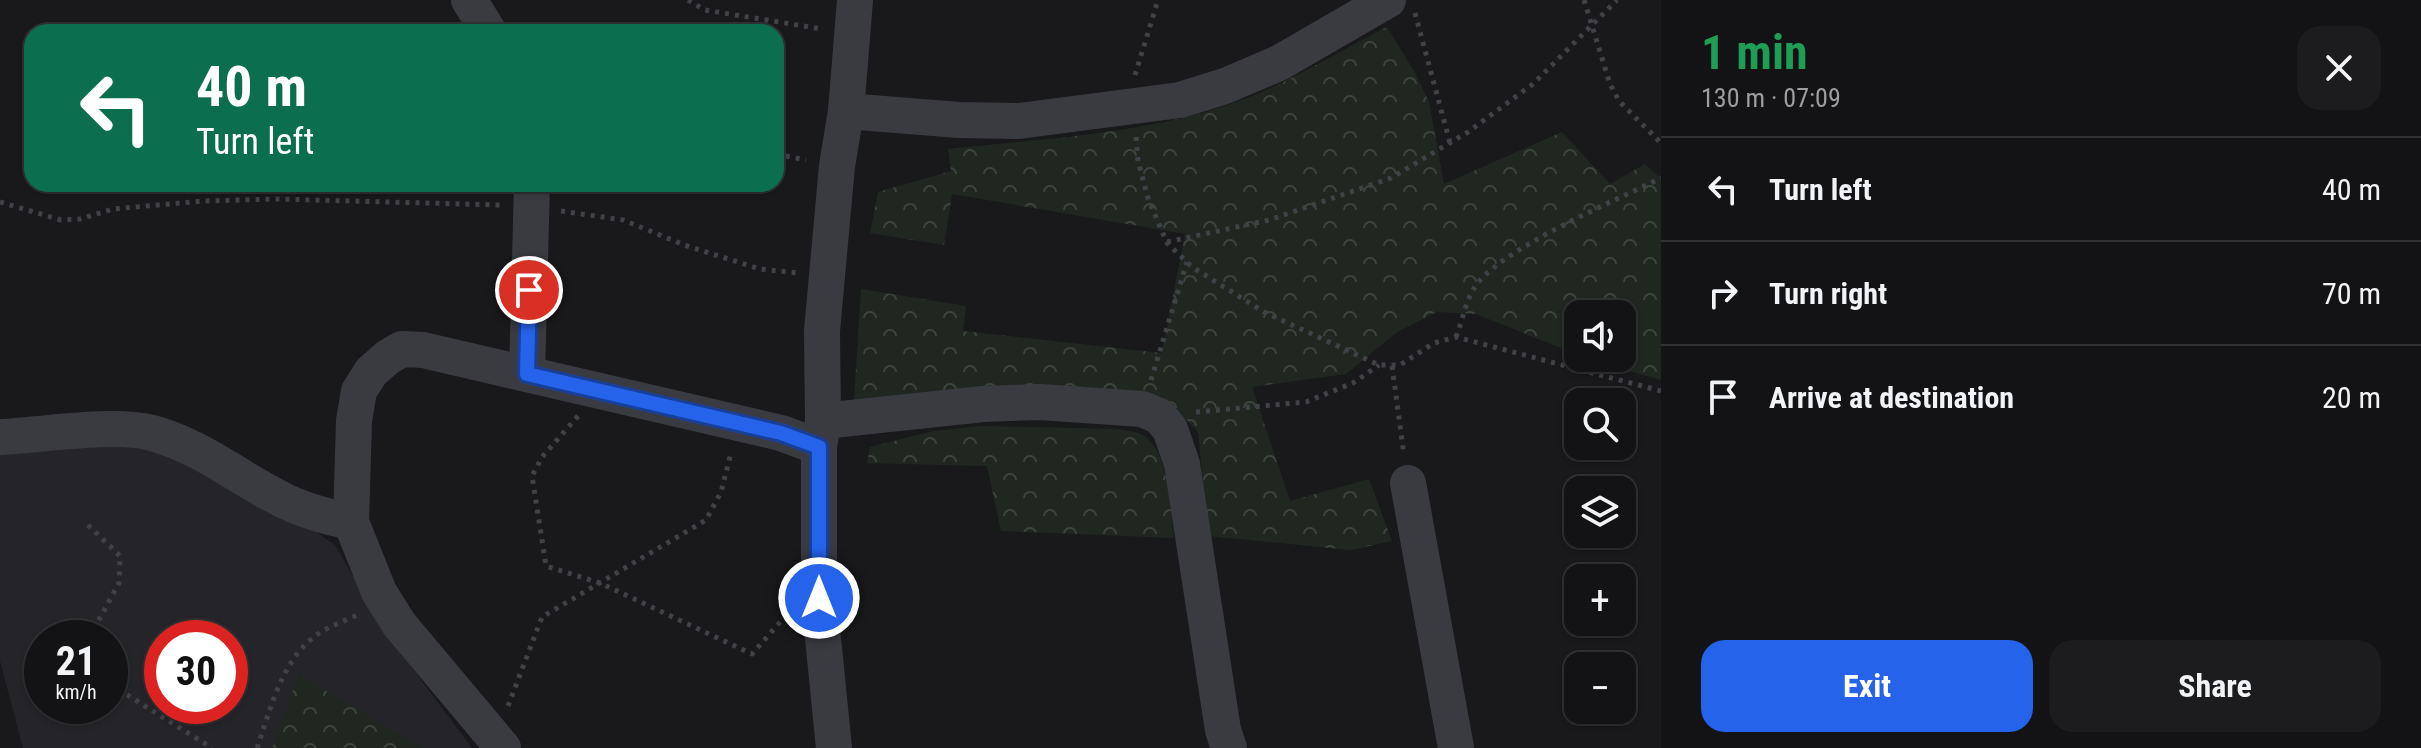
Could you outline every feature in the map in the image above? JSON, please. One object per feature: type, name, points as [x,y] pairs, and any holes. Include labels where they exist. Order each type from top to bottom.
[{"type":"street","points":[[469,0],[484,24]]},
{"type":"street","points":[[846,111],[959,120],[1019,121],[1180,100],[1225,86],[1279,63],[1388,0]]},
{"type":"street","points":[[834,748],[819,598],[822,331],[837,166],[846,111],[852,17]]},
{"type":"street","points":[[527,374],[532,195]]},
{"type":"street","points":[[499,744],[399,624],[360,550],[351,522],[354,421],[359,391],[371,372],[402,349],[423,350],[781,433],[821,434],[983,404],[1040,402],[1151,412],[1170,429],[1182,464],[1223,730],[1229,748]]},
{"type":"street","points":[[0,437],[126,429],[149,432],[207,454],[288,503],[351,522]]},
{"type":"street","points":[[1408,483],[1456,748]]},
{"type":"path","points":[[688,0],[705,10],[852,17]]},
{"type":"path","points":[[1158,0],[1140,53],[1134,83],[1138,161],[1148,198],[1167,243],[1187,262],[1264,312],[1379,365],[1400,365],[1434,343],[1456,337],[1661,391]]},
{"type":"path","points":[[1412,0],[1450,143]]},
{"type":"path","points":[[1584,0],[1610,84],[1619,101],[1661,143]]},
{"type":"path","points":[[1167,243],[1269,220],[1391,178],[1450,143],[1533,84],[1617,0]]},
{"type":"path","points":[[1456,337],[1473,290],[1486,273],[1515,251],[1661,178]]},
{"type":"path","points":[[0,202],[61,220],[80,219],[113,209],[233,200],[532,195],[623,220],[687,246],[760,269],[827,276]]},
{"type":"path","points":[[1187,262],[1151,412],[1306,402],[1353,383],[1379,365]]},
{"type":"path","points":[[1392,366],[1408,483]]},
{"type":"path","points":[[599,391],[542,457],[532,476],[546,566],[600,583],[752,654],[801,598],[819,598]]},
{"type":"path","points":[[499,744],[542,617],[706,520],[721,492],[738,424]]},
{"type":"path","points":[[88,525],[120,556],[119,583],[99,620]]},
{"type":"path","points":[[257,748],[278,690],[295,657],[314,636],[385,602]]},
{"type":"path","points":[[128,695],[212,748]]},
{"type":"shaded area","points":[[126,444],[187,458],[306,525],[335,545],[386,633],[472,748],[23,748],[0,661],[0,454]]},
{"type":"green space","points":[[1387,27],[1429,102],[1444,184],[1562,132],[1610,184],[1645,164],[1661,179],[1661,380],[1633,372],[1636,372],[1636,300],[1564,300],[1564,349],[1476,314],[1437,312],[1397,332],[1346,374],[1252,387],[1290,501],[1369,479],[1392,541],[1351,550],[1208,536],[1198,432],[1169,401],[1046,388],[854,401],[861,289],[966,306],[963,331],[1162,353],[1185,234],[952,194],[944,245],[870,233],[878,192],[951,171],[948,149],[1139,127],[1214,109],[1284,82]]},
{"type":"green space","points":[[979,426],[1118,429],[1141,434],[1155,447],[1160,458],[1170,500],[1174,538],[1001,531],[987,466],[867,463],[870,447],[933,431]]},
{"type":"green space","points":[[299,675],[423,748],[272,748]]},
{"type":"route","points":[[529,290],[527,374],[781,433],[819,447],[819,598]]}]
